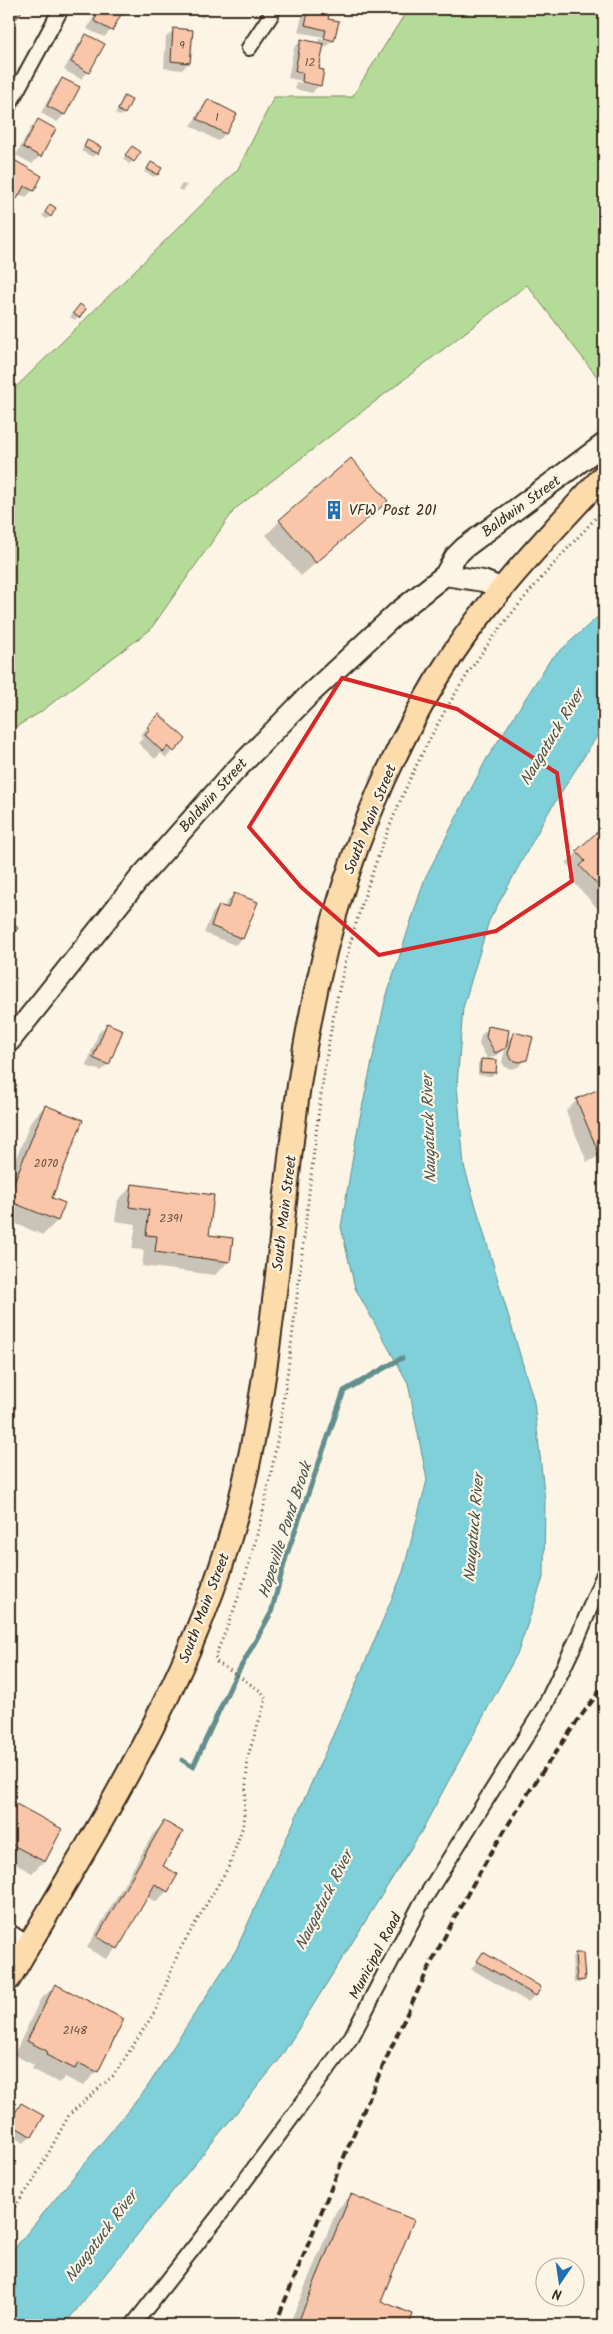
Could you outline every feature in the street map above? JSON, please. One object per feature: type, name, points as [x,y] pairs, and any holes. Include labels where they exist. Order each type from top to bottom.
[{"type":"main road","name":"Baldwin Street","points":[[9,1042],[139,879],[233,772],[287,717],[377,632],[415,598],[445,575],[455,557],[464,548],[604,444]]},
{"type":"main road","name":"South Main Street","points":[[9,1979],[18,1941],[106,1812],[191,1647],[214,1590],[234,1522],[254,1437],[265,1364],[299,1086],[313,1006],[338,904],[365,823],[396,753],[455,651],[503,589],[604,476]]},
{"type":"main road","points":[[445,575],[483,581],[503,589]]},
{"type":"street","points":[[9,105],[61,9]]},
{"type":"street","points":[[249,48],[271,15],[272,9]]},
{"type":"street","name":"Municipal Road","points":[[132,2325],[222,2213],[352,2036],[421,1904],[545,1706],[578,1637],[604,1574]]},
{"type":"path","points":[[9,2215],[32,2183],[70,2115],[81,2102],[108,2081],[151,2018],[164,1994],[179,1951],[229,1866],[243,1826],[248,1756],[266,1703],[265,1695],[221,1664],[216,1660],[215,1656],[252,1552],[278,1436],[290,1356],[326,1058],[343,975],[364,900],[411,780],[432,735],[460,685],[515,609],[604,509]]},
{"type":"highlighted area","points":[[342,678],[457,709],[557,773],[572,881],[496,931],[379,955],[301,887],[249,827]]},
{"type":"green space","points":[[408,9],[604,9],[604,386],[527,285],[235,509],[150,630],[39,713],[9,731],[9,394],[238,169],[274,97],[352,97]]},
{"type":"water","name":"Naugatuck River","points":[[604,611],[604,725],[548,813],[489,921],[463,1008],[457,1085],[464,1166],[534,1402],[545,1501],[544,1575],[518,1652],[421,1832],[279,2060],[64,2325],[9,2325],[9,2255],[146,2089],[236,1950],[356,1684],[403,1572],[427,1480],[408,1383],[355,1288],[341,1227],[358,1127],[385,1001],[425,878],[486,760],[550,660]]},
{"type":"building","points":[[9,9],[23,9],[17,18],[9,14]]},
{"type":"building","points":[[100,9],[124,9],[112,31],[94,21]]},
{"type":"building","points":[[309,9],[330,9],[328,19],[339,21],[334,41],[324,38],[326,30],[305,25]]},
{"type":"building","points":[[173,28],[193,30],[190,63],[171,61]]},
{"type":"building","points":[[86,34],[105,44],[89,73],[71,62]]},
{"type":"building","points":[[301,39],[324,44],[319,69],[324,70],[321,86],[302,82],[303,73],[295,71]]},
{"type":"building","points":[[62,78],[80,87],[65,115],[47,106]]},
{"type":"building","points":[[124,96],[132,100],[125,114],[118,110]]},
{"type":"building","points":[[208,99],[237,114],[226,134],[197,119]]},
{"type":"building","points":[[38,119],[56,129],[41,157],[23,147]]},
{"type":"building","points":[[87,140],[101,147],[98,154],[84,147]]},
{"type":"building","points":[[132,146],[141,152],[134,162],[125,155]]},
{"type":"building","points":[[14,160],[42,176],[34,191],[24,186],[17,199],[9,194],[9,171]]},
{"type":"building","points":[[151,162],[162,168],[158,175],[147,169]]},
{"type":"building","points":[[50,204],[56,208],[51,217],[45,212]]},
{"type":"building","points":[[80,304],[86,309],[79,318],[73,313]]},
{"type":"building","name":"VFW Post 201","points":[[351,458],[388,501],[316,563],[279,520]]},
{"type":"building","points":[[159,714],[186,739],[174,752],[168,746],[163,752],[145,735],[150,730],[147,727]]},
{"type":"building","points":[[604,826],[604,892],[580,866],[585,861],[576,851]]},
{"type":"building","points":[[234,893],[258,902],[243,939],[211,926],[219,905],[228,908]]},
{"type":"building","points":[[9,920],[18,928],[9,940]]},
{"type":"building","points":[[107,1023],[123,1030],[109,1065],[93,1058]]},
{"type":"building","points":[[488,1026],[509,1030],[506,1048],[495,1053],[486,1037]]},
{"type":"building","points":[[514,1032],[533,1037],[527,1060],[520,1062],[512,1060],[508,1054]]},
{"type":"building","points":[[481,1059],[497,1060],[496,1073],[480,1072]]},
{"type":"building","points":[[9,1079],[17,1085],[9,1096]]},
{"type":"building","points":[[604,1087],[604,1149],[598,1151],[576,1099]]},
{"type":"building","points":[[45,1105],[83,1120],[52,1198],[65,1203],[58,1221],[9,1201],[9,1195]]},
{"type":"building","points":[[132,1184],[214,1195],[209,1235],[233,1238],[230,1262],[155,1252],[157,1236],[146,1235],[149,1210],[129,1207]]},
{"type":"building","points":[[9,1800],[62,1829],[45,1862],[9,1843]]},
{"type":"building","points":[[164,1821],[183,1832],[163,1866],[178,1874],[168,1892],[155,1884],[118,1949],[97,1937]]},
{"type":"building","points":[[483,1952],[541,1987],[536,1996],[477,1961]]},
{"type":"building","points":[[575,1953],[583,1953],[585,1980],[577,1981]]},
{"type":"building","points":[[55,1984],[124,2019],[98,2072],[78,2063],[75,2069],[46,2055],[47,2051],[27,2041]]},
{"type":"building","points":[[21,2103],[44,2116],[32,2137],[9,2123]]},
{"type":"building","points":[[351,2194],[414,2220],[381,2301],[413,2314],[409,2325],[297,2325]]},
{"type":"waterway","name":"Hopeville Pond Brook","points":[[182,1760],[193,1767],[232,1683],[271,1613],[286,1557],[344,1391],[402,1358]]},
{"type":"railway","points":[[275,2325],[375,2085],[441,1944],[477,1877],[517,1811],[559,1747],[604,1685]]},
{"type":"place","name":"VFW Post 201","points":[[334,510]]}]
